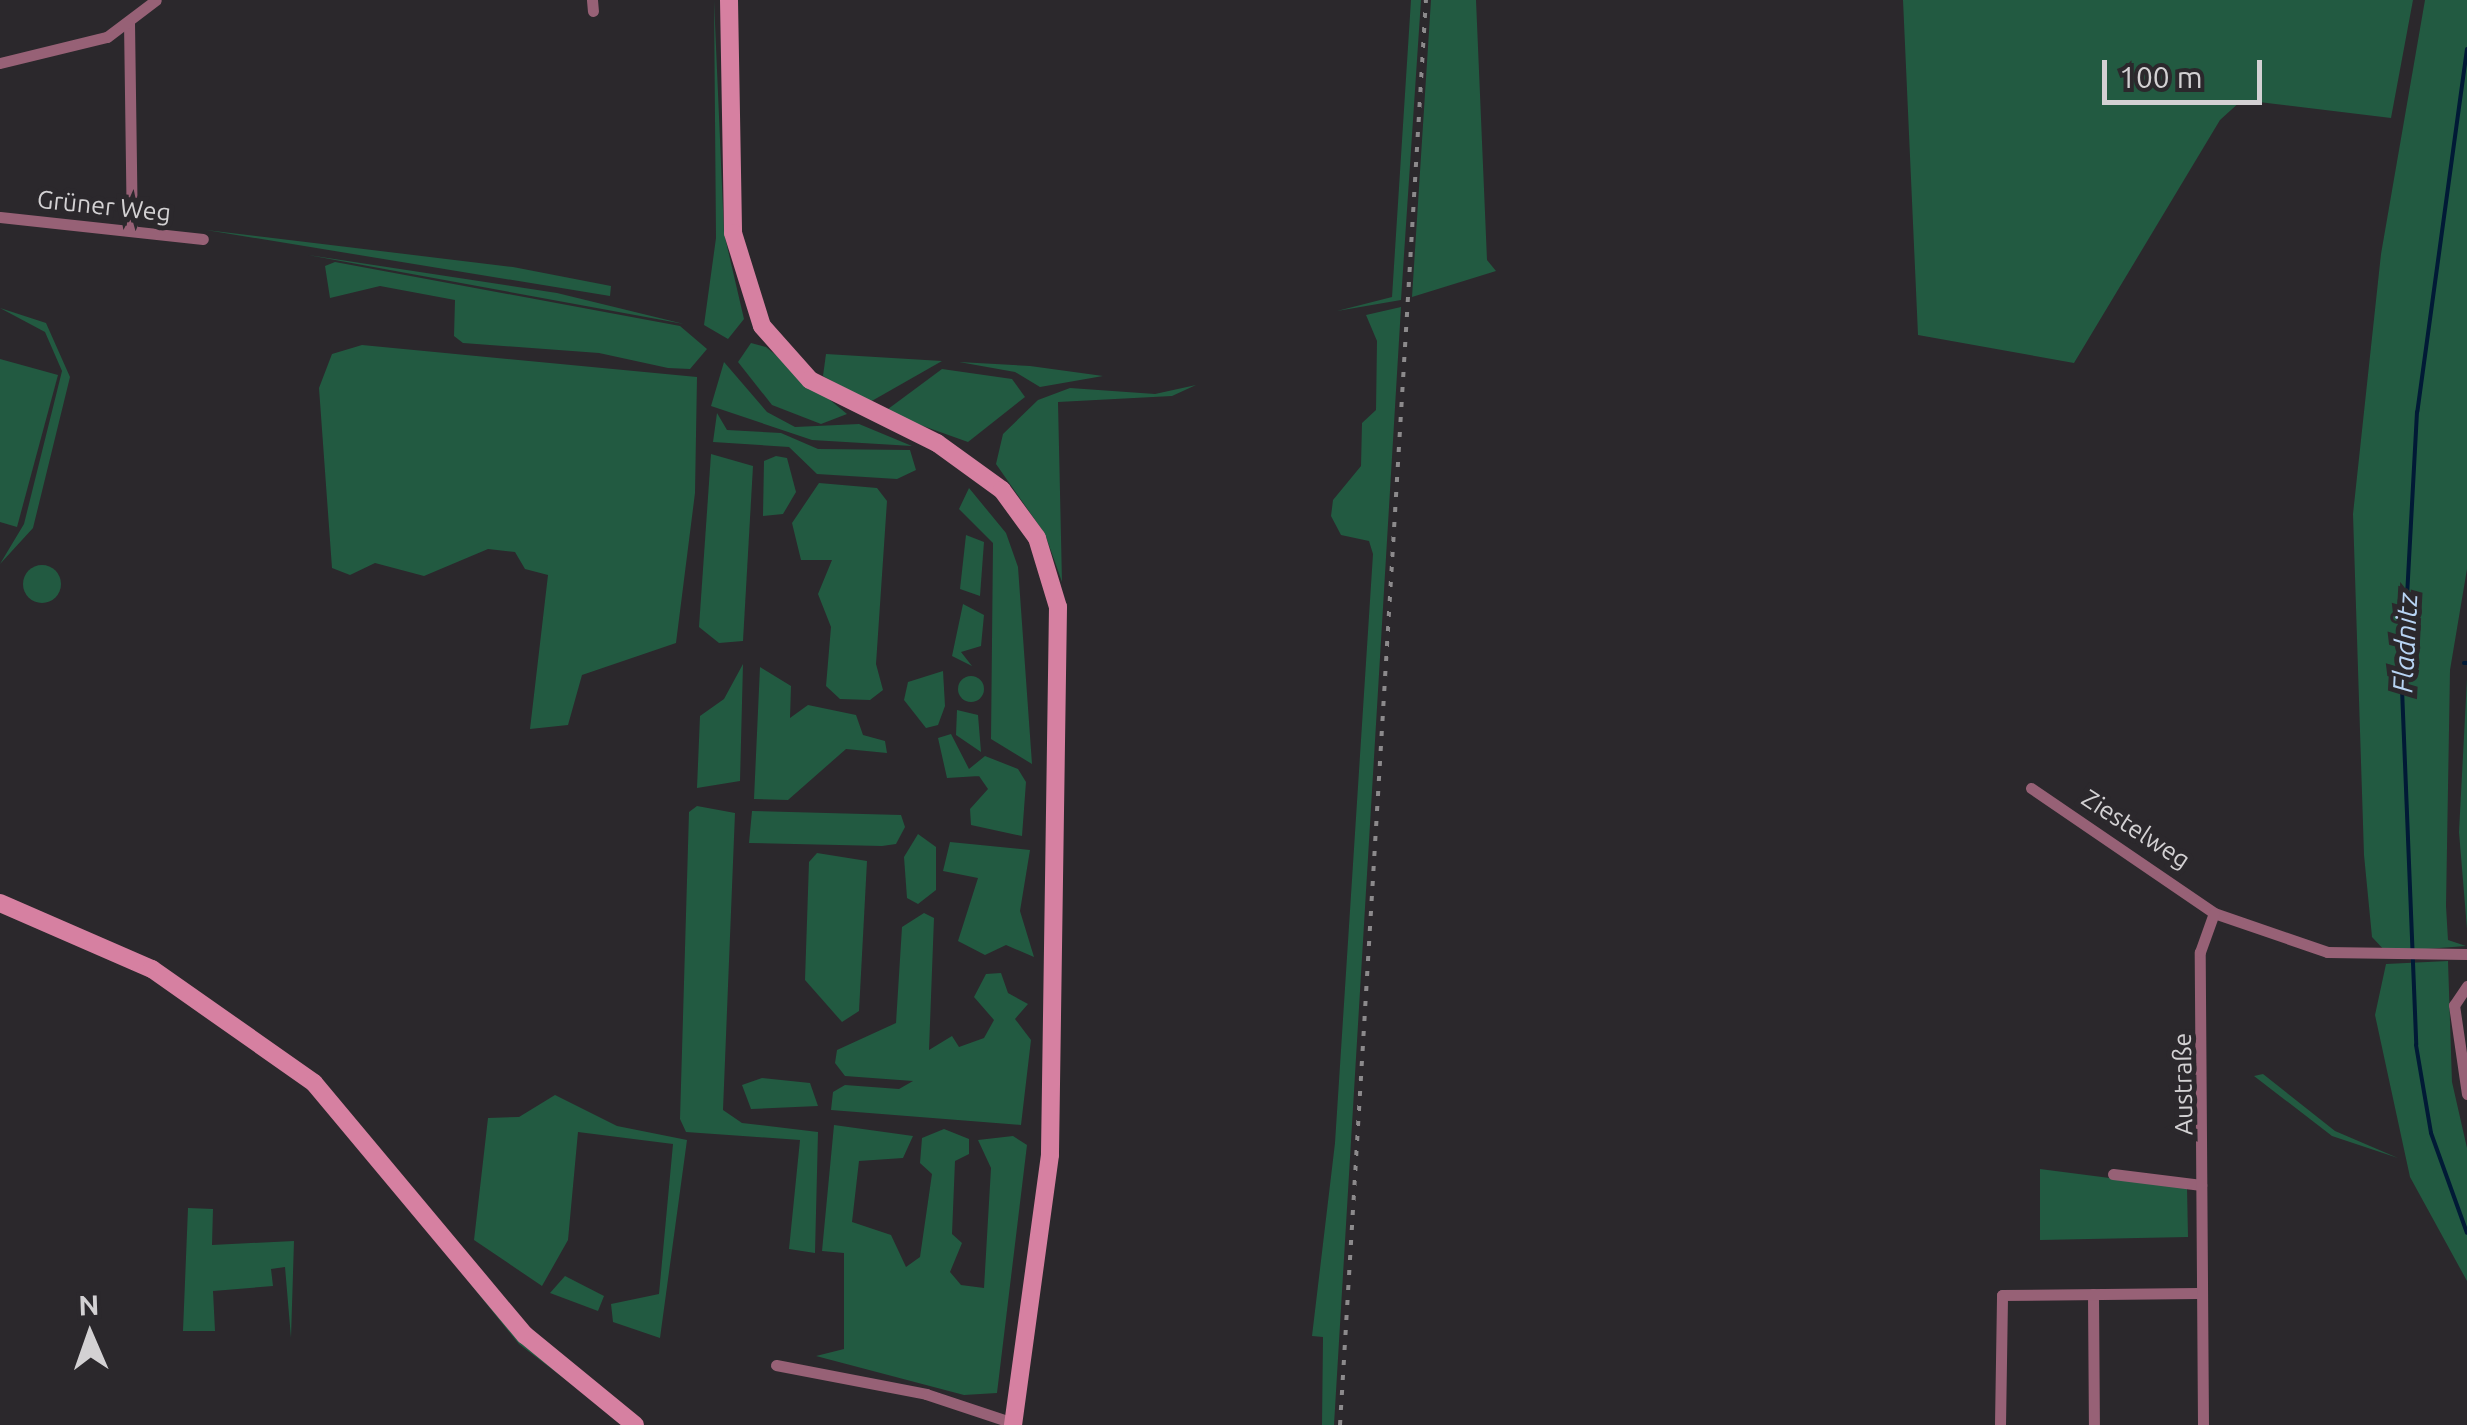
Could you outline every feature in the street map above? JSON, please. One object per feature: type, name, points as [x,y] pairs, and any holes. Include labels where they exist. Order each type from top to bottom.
[{"type":"main road","points":[[729,0],[739,270],[789,361],[857,409],[972,463],[1002,490],[1037,538],[1058,606],[1050,1155],[1014,1424]]},
{"type":"main road","points":[[0,904],[152,969],[314,1084],[525,1335],[636,1425]]},
{"type":"street","points":[[0,63],[82,46],[130,22],[156,0]]},
{"type":"street","points":[[130,22],[132,230]]},
{"type":"street","name":"Grüner Weg","points":[[0,217],[204,239]]},
{"type":"street","name":"Ziestelweg","points":[[2031,788],[2214,913]]},
{"type":"street","points":[[2214,913],[2379,958],[2467,954]]},
{"type":"street","name":"Austraße","points":[[2204,1425],[2198,1293],[2201,932],[2214,913]]},
{"type":"street","points":[[2465,986],[2454,1005],[2467,1094]]},
{"type":"street","points":[[2113,1174],[2201,1185]]},
{"type":"street","points":[[2000,1425],[2002,1295],[2198,1293]]},
{"type":"street","points":[[2093,1294],[2094,1425]]},
{"type":"street","points":[[776,1365],[926,1394],[1014,1424]]},
{"type":"green space","points":[[714,0],[724,233],[744,319],[728,339],[704,325],[716,238]]},
{"type":"green space","points":[[1411,0],[1421,0],[1401,300],[1337,311],[1392,297]]},
{"type":"green space","points":[[1431,0],[1476,0],[1487,260],[1496,271],[1412,297]]},
{"type":"green space","points":[[1903,0],[2413,0],[2391,118],[2242,100],[2220,120],[2074,363],[1918,335]]},
{"type":"green space","points":[[2425,0],[2467,0],[2467,569],[2450,670],[2446,906],[2448,940],[2466,946],[2386,952],[2372,937],[2364,855],[2353,514],[2381,254]]},
{"type":"green space","points":[[206,230],[513,267],[611,286],[610,296]]},
{"type":"green space","points":[[308,255],[557,293],[684,324]]},
{"type":"green space","points":[[335,262],[680,326],[707,349],[690,369],[599,353],[463,343],[454,336],[455,300],[380,286],[330,298],[325,266]]},
{"type":"green space","points":[[1401,307],[1334,1425],[1322,1425],[1323,1337],[1312,1336],[1335,1143],[1373,554],[1369,541],[1341,535],[1331,516],[1333,500],[1361,466],[1362,423],[1376,410],[1377,341],[1366,315]]},
{"type":"green space","points":[[0,308],[46,323],[70,377],[33,528],[0,564],[24,524],[62,371],[45,332]]},
{"type":"green space","points":[[751,343],[766,347],[847,414],[821,424],[772,405],[738,362]]},
{"type":"green space","points":[[362,345],[697,377],[695,493],[676,643],[582,675],[568,725],[530,729],[548,575],[525,569],[515,552],[488,549],[424,576],[375,563],[350,575],[332,568],[319,388],[332,354]]},
{"type":"green space","points":[[826,354],[942,361],[870,402],[823,376]]},
{"type":"green space","points":[[0,359],[58,375],[17,527],[0,522]]},
{"type":"green space","points":[[724,362],[767,412],[795,427],[859,424],[912,446],[812,440],[711,406]]},
{"type":"green space","points":[[959,362],[1103,376],[1040,387],[1015,372]]},
{"type":"green space","points":[[942,369],[1012,379],[1025,397],[968,442],[884,412]]},
{"type":"green space","points":[[1196,385],[1172,396],[1058,402],[1062,582],[1045,534],[996,464],[1003,434],[1038,400],[1070,388],[1155,394]]},
{"type":"green space","points":[[717,413],[727,430],[781,433],[818,449],[910,450],[916,470],[897,479],[817,474],[789,447],[713,442]]},
{"type":"green space","points":[[711,454],[753,466],[743,641],[719,643],[699,627]]},
{"type":"green space","points":[[776,456],[787,458],[796,492],[783,514],[763,516],[764,461]]},
{"type":"green space","points":[[819,483],[877,488],[887,501],[876,664],[883,690],[870,700],[840,699],[826,686],[831,627],[818,594],[832,560],[801,560],[792,523]]},
{"type":"green space","points":[[969,488],[1006,533],[1018,567],[1032,764],[991,739],[993,543],[959,509]]},
{"type":"green space","points":[[966,535],[984,542],[980,596],[960,589]]},
{"type":"green space","points":[[42,565],[56,570],[61,584],[56,598],[42,603],[28,598],[23,584],[28,570]]},
{"type":"green space","points":[[963,604],[984,615],[981,646],[961,652],[972,666],[952,656]]},
{"type":"green space","points":[[743,664],[740,781],[697,788],[700,716],[724,699]]},
{"type":"green space","points":[[760,667],[791,686],[790,718],[808,705],[856,715],[863,735],[885,741],[887,753],[846,749],[788,800],[754,799]]},
{"type":"green space","points":[[943,671],[945,706],[938,725],[926,728],[904,700],[908,682]]},
{"type":"green space","points":[[971,676],[980,680],[984,689],[980,698],[971,702],[962,698],[958,689],[962,680]]},
{"type":"green space","points":[[2467,679],[2467,929],[2459,832]]},
{"type":"green space","points":[[957,710],[978,715],[981,752],[956,735]]},
{"type":"green space","points":[[951,734],[969,769],[985,756],[1018,769],[1026,782],[1022,836],[971,825],[970,809],[988,789],[979,776],[947,778],[938,738]]},
{"type":"green space","points":[[697,806],[735,813],[723,1110],[742,1123],[818,1132],[815,1253],[789,1249],[800,1140],[686,1132],[680,1119],[689,812]]},
{"type":"green space","points":[[752,811],[901,815],[905,827],[896,844],[882,846],[749,843]]},
{"type":"green space","points":[[918,834],[936,847],[936,890],[918,904],[907,898],[904,857]]},
{"type":"green space","points":[[950,842],[1030,850],[1020,911],[1034,957],[1006,945],[985,955],[958,941],[978,878],[943,871]]},
{"type":"green space","points":[[817,853],[867,861],[859,1011],[842,1022],[805,980],[809,862]]},
{"type":"green space","points":[[924,913],[934,918],[929,1050],[952,1036],[959,1047],[984,1038],[994,1020],[974,997],[986,974],[1001,973],[1008,993],[1028,1004],[1015,1019],[1031,1040],[1021,1125],[831,1110],[833,1092],[845,1085],[899,1089],[913,1081],[845,1076],[835,1063],[837,1050],[896,1023],[902,927]]},
{"type":"green space","points":[[2448,961],[2452,1082],[2467,1148],[2467,1281],[2410,1177],[2375,1015],[2386,964]]},
{"type":"green space","points":[[2263,1074],[2335,1131],[2398,1158],[2332,1136],[2254,1076]]},
{"type":"green space","points":[[762,1078],[810,1083],[818,1106],[751,1109],[742,1085]]},
{"type":"green space","points":[[555,1095],[617,1126],[687,1140],[660,1338],[613,1322],[611,1304],[659,1294],[673,1144],[578,1132],[568,1240],[542,1286],[474,1240],[488,1118],[519,1117]]},
{"type":"green space","points":[[834,1125],[913,1136],[903,1158],[859,1161],[852,1222],[891,1235],[906,1267],[920,1257],[932,1174],[920,1163],[922,1138],[944,1129],[969,1139],[969,1154],[955,1161],[952,1234],[962,1243],[950,1272],[961,1285],[984,1288],[991,1168],[978,1140],[1013,1136],[1027,1145],[997,1393],[964,1395],[816,1356],[844,1349],[844,1253],[822,1251]]},
{"type":"green space","points":[[2040,1169],[2187,1188],[2188,1237],[2040,1240]]},
{"type":"green space","points":[[188,1208],[213,1209],[212,1245],[294,1241],[291,1338],[285,1267],[271,1269],[273,1286],[213,1291],[215,1331],[183,1331]]},
{"type":"green space","points":[[565,1276],[604,1296],[598,1311],[550,1293]]},
{"type":"green space","points":[[468,1281],[539,1356],[625,1425],[519,1344]]},
{"type":"waterway","name":"Fladnitz","points":[[2467,49],[2417,412],[2402,689],[2416,1045],[2431,1133],[2467,1233]]},
{"type":"railway","points":[[1340,1425],[1426,0]]}]
